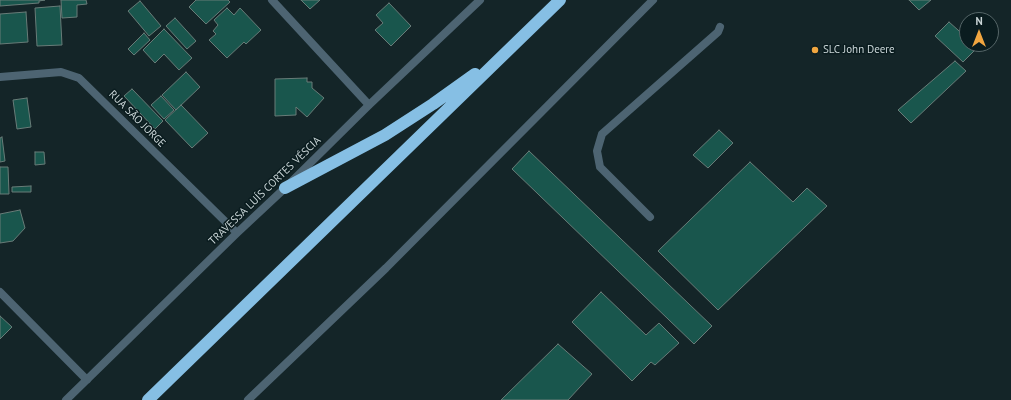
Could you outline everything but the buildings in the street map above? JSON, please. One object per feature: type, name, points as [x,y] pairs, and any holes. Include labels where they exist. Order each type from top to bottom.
[{"type":"highway","points":[[148,400],[560,0]]},
{"type":"highway","points":[[285,188],[385,135],[433,104],[508,50]]},
{"type":"street","points":[[272,0],[369,105]]},
{"type":"street","name":"TRAVESSA LUÍS CORTES VÉSCIA","points":[[66,400],[369,105],[480,0]]},
{"type":"street","points":[[248,400],[386,268],[653,0]]},
{"type":"street","points":[[650,217],[600,167],[596,151],[602,134],[718,32],[720,27]]},
{"type":"street","name":"RUA SÃO JORGE","points":[[0,77],[61,72],[79,78],[237,233]]},
{"type":"street","points":[[0,292],[88,380]]},
{"type":"place","name":"SLC John Deere","points":[[815,50]]}]
